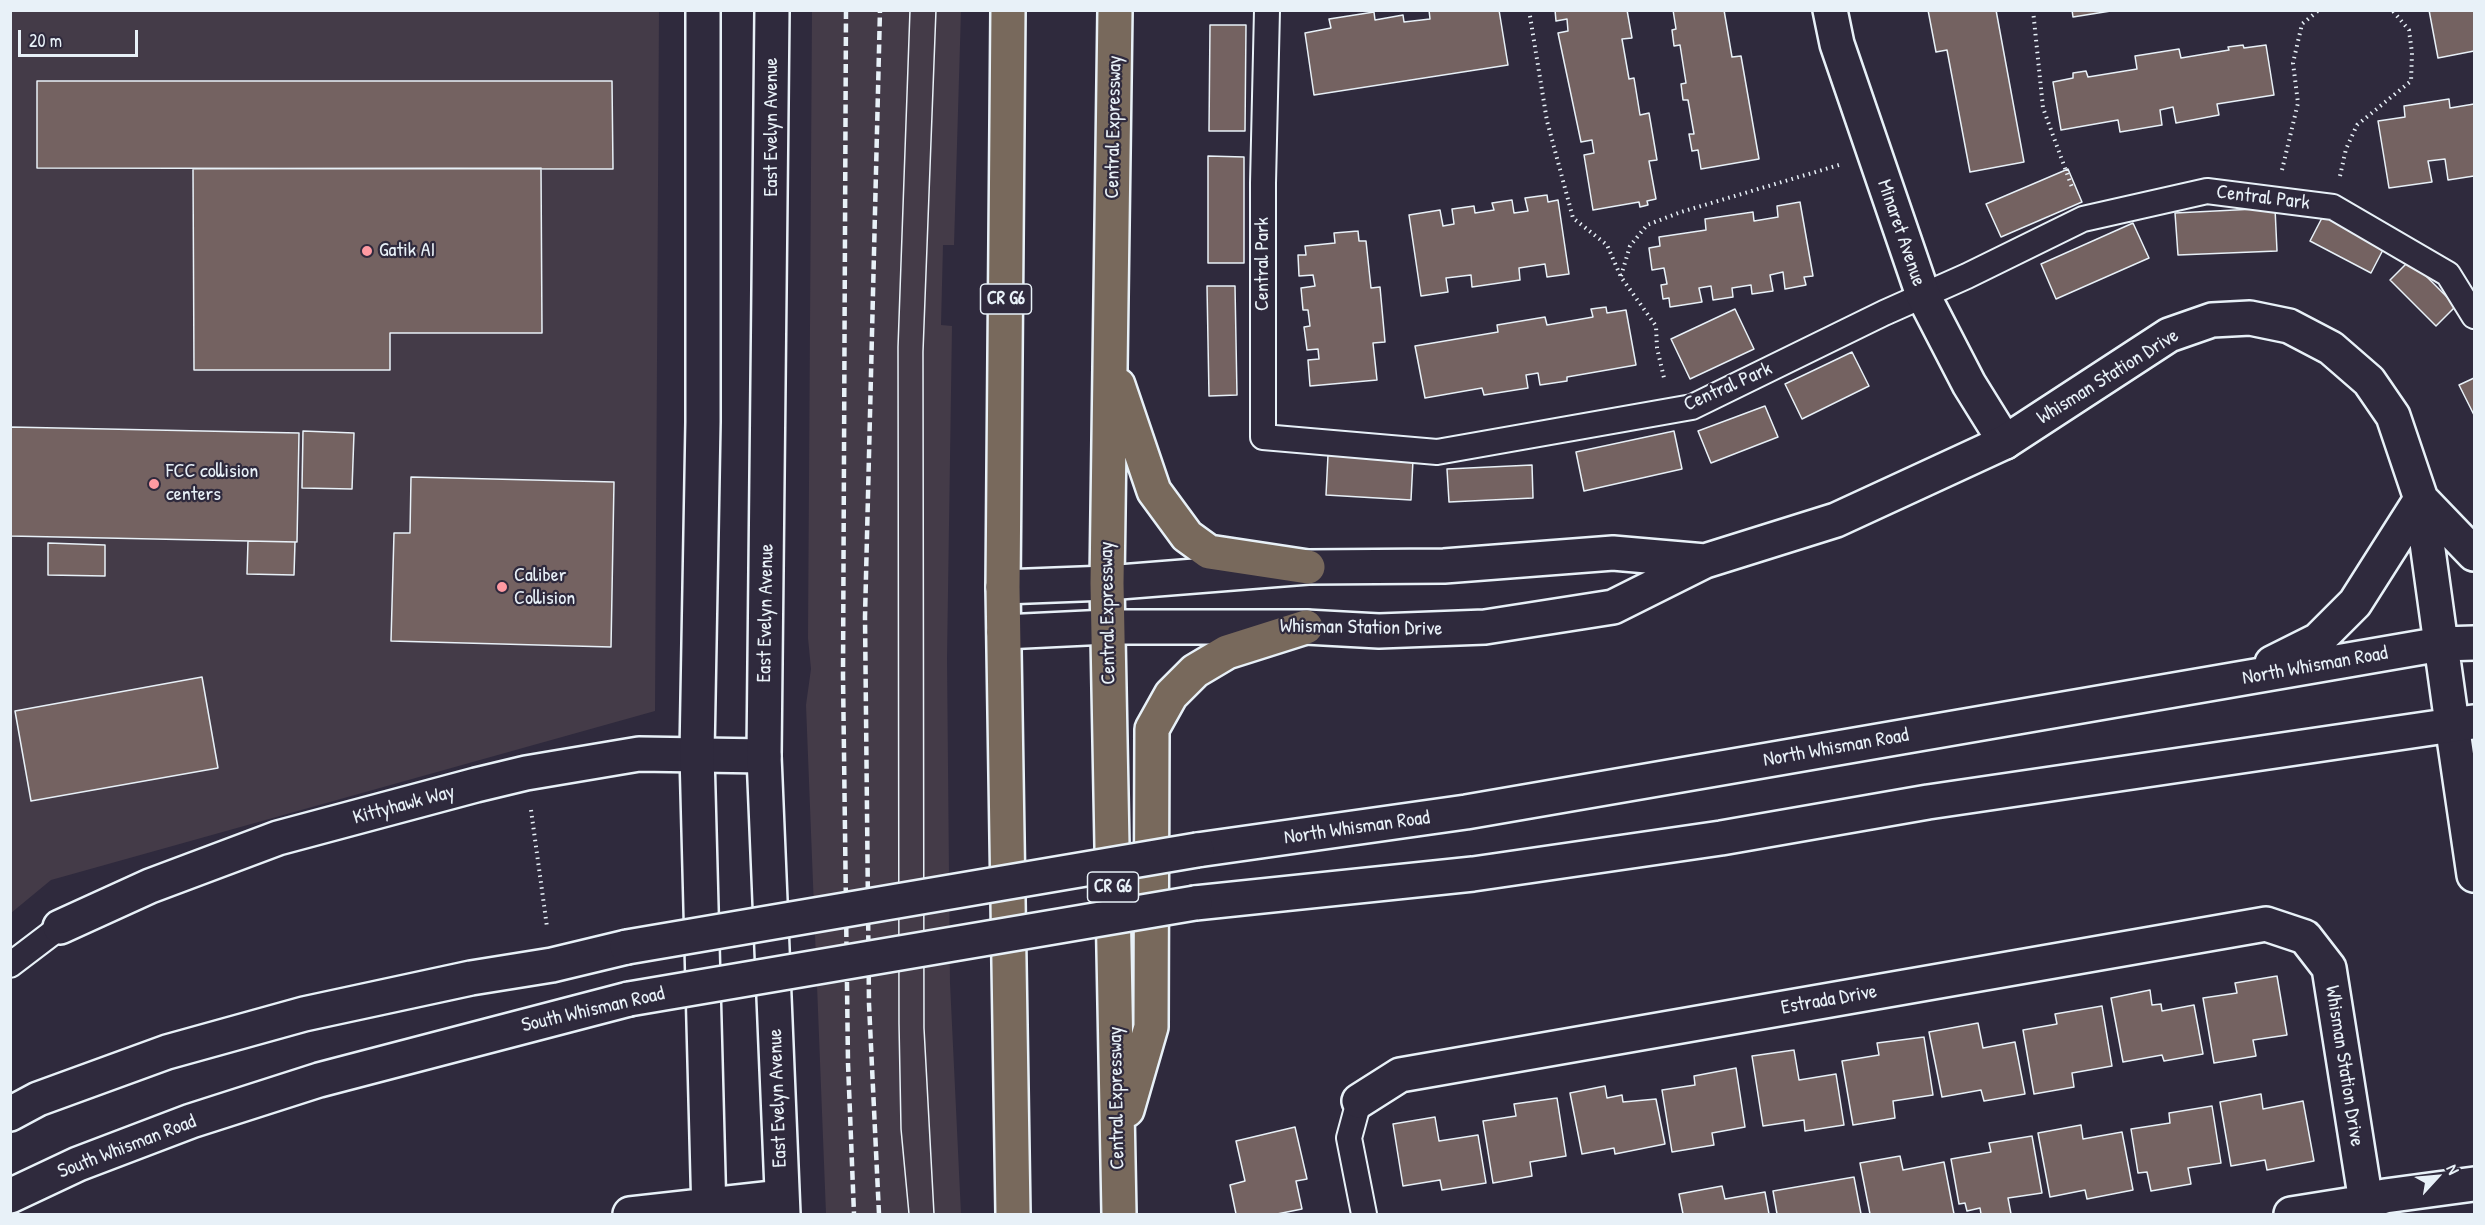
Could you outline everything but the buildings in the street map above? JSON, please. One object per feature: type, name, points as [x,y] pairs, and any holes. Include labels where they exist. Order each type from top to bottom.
[{"type":"highway","name":"CR G6","points":[[1008,10],[1003,587],[1013,1215]]},
{"type":"highway","name":"Central Expressway","points":[[1115,10],[1107,627],[1119,1215]]},
{"type":"highway","points":[[1111,363],[1154,491],[1187,536],[1209,552],[1308,567]]},
{"type":"highway","points":[[1117,1147],[1150,1027],[1152,729],[1171,695],[1196,671],[1227,652],[1306,627]]},
{"type":"main road","points":[[703,10],[703,422],[697,754],[709,1209]]},
{"type":"main road","name":"East Evelyn Avenue","points":[[772,10],[764,756],[783,1206]]},
{"type":"main road","name":"Minaret Avenue","points":[[1830,10],[1837,44],[1923,295],[1969,384],[2005,442]]},
{"type":"main road","name":"Whisman Station Drive","points":[[1004,632],[1107,627],[1306,627],[1379,631],[1485,627],[1613,607],[1705,561],[1836,520],[2005,442],[2169,335],[2212,320],[2250,318],[2289,326],[2331,348],[2369,381],[2393,416],[2421,500],[2441,644],[2463,723],[2475,875]]},
{"type":"main road","points":[[2244,678],[2318,640],[2355,603],[2421,500],[2475,554]]},
{"type":"main road","name":"Whisman Station Drive","points":[[1003,587],[1107,583],[1308,567],[1444,566],[1613,553],[1705,561]]},
{"type":"main road","name":"North Whisman Road","points":[[552,965],[627,947],[1197,850],[1466,812],[2441,644],[2475,643]]},
{"type":"main road","name":"South Whisman Road","points":[[10,1196],[78,1164],[191,1121],[319,1080],[629,999],[1195,903],[1473,874],[1721,838],[1940,801],[2463,723]]},
{"type":"main road","name":"Kittyhawk Way","points":[[60,927],[150,886],[278,838],[526,773],[639,754],[764,756]]},
{"type":"main road","name":"Estrada Drive","points":[[1359,1101],[1400,1075],[2266,924],[2305,937]]},
{"type":"main road","name":"Whisman Station Drive","points":[[2305,937],[2329,968],[2366,1202]]},
{"type":"main road","points":[[10,1114],[38,1099],[167,1052],[303,1014],[471,978],[552,965]]},
{"type":"main road","points":[[2291,1215],[2366,1202],[2385,1196],[2475,1184]]},
{"type":"main road","points":[[630,1215],[783,1206]]},
{"type":"lane","name":"Central Park","points":[[1267,10],[1263,183],[1263,437],[1437,452],[1692,408],[2083,219],[2207,191],[2333,207],[2448,274],[2475,316]]},
{"type":"lane","points":[[11,963],[60,927]]},
{"type":"lane","points":[[1359,1101],[1349,1138],[1364,1215]]},
{"type":"path","points":[[1529,10],[1547,121],[1573,218],[1607,245],[1621,277],[1656,326],[1657,348],[1671,411]]},
{"type":"path","points":[[2033,10],[2043,108],[2083,219]]},
{"type":"path","points":[[2275,200],[2298,103],[2293,63],[2302,24],[2319,10]]},
{"type":"path","points":[[2333,207],[2346,149],[2357,125],[2411,81],[2412,53],[2409,30],[2392,10]]},
{"type":"path","points":[[1621,277],[1630,246],[1647,225],[1681,212],[1875,155]]},
{"type":"path","points":[[526,773],[552,965]]},
{"type":"shaded area","points":[[11,11],[659,11],[655,711],[51,880],[11,913]]},
{"type":"shaded area","points":[[812,11],[961,11],[954,245],[943,245],[941,325],[952,326],[947,658],[950,983],[961,1214],[826,1214],[806,705],[811,669],[808,638]]},
{"type":"tram line","points":[[909,1214],[901,1129],[899,1024],[898,347],[910,10]]},
{"type":"tram line","points":[[934,1214],[924,1028],[923,352],[936,10]]},
{"type":"railway","points":[[846,10],[843,676],[848,1063],[854,1214]]},
{"type":"railway","points":[[879,1214],[869,1004],[865,617],[880,10]]},
{"type":"place","name":"Gatik AI","points":[[367,251]]},
{"type":"place","name":"FCC collision centers","points":[[154,484]]},
{"type":"place","name":"Caliber Collision","points":[[502,587]]}]
